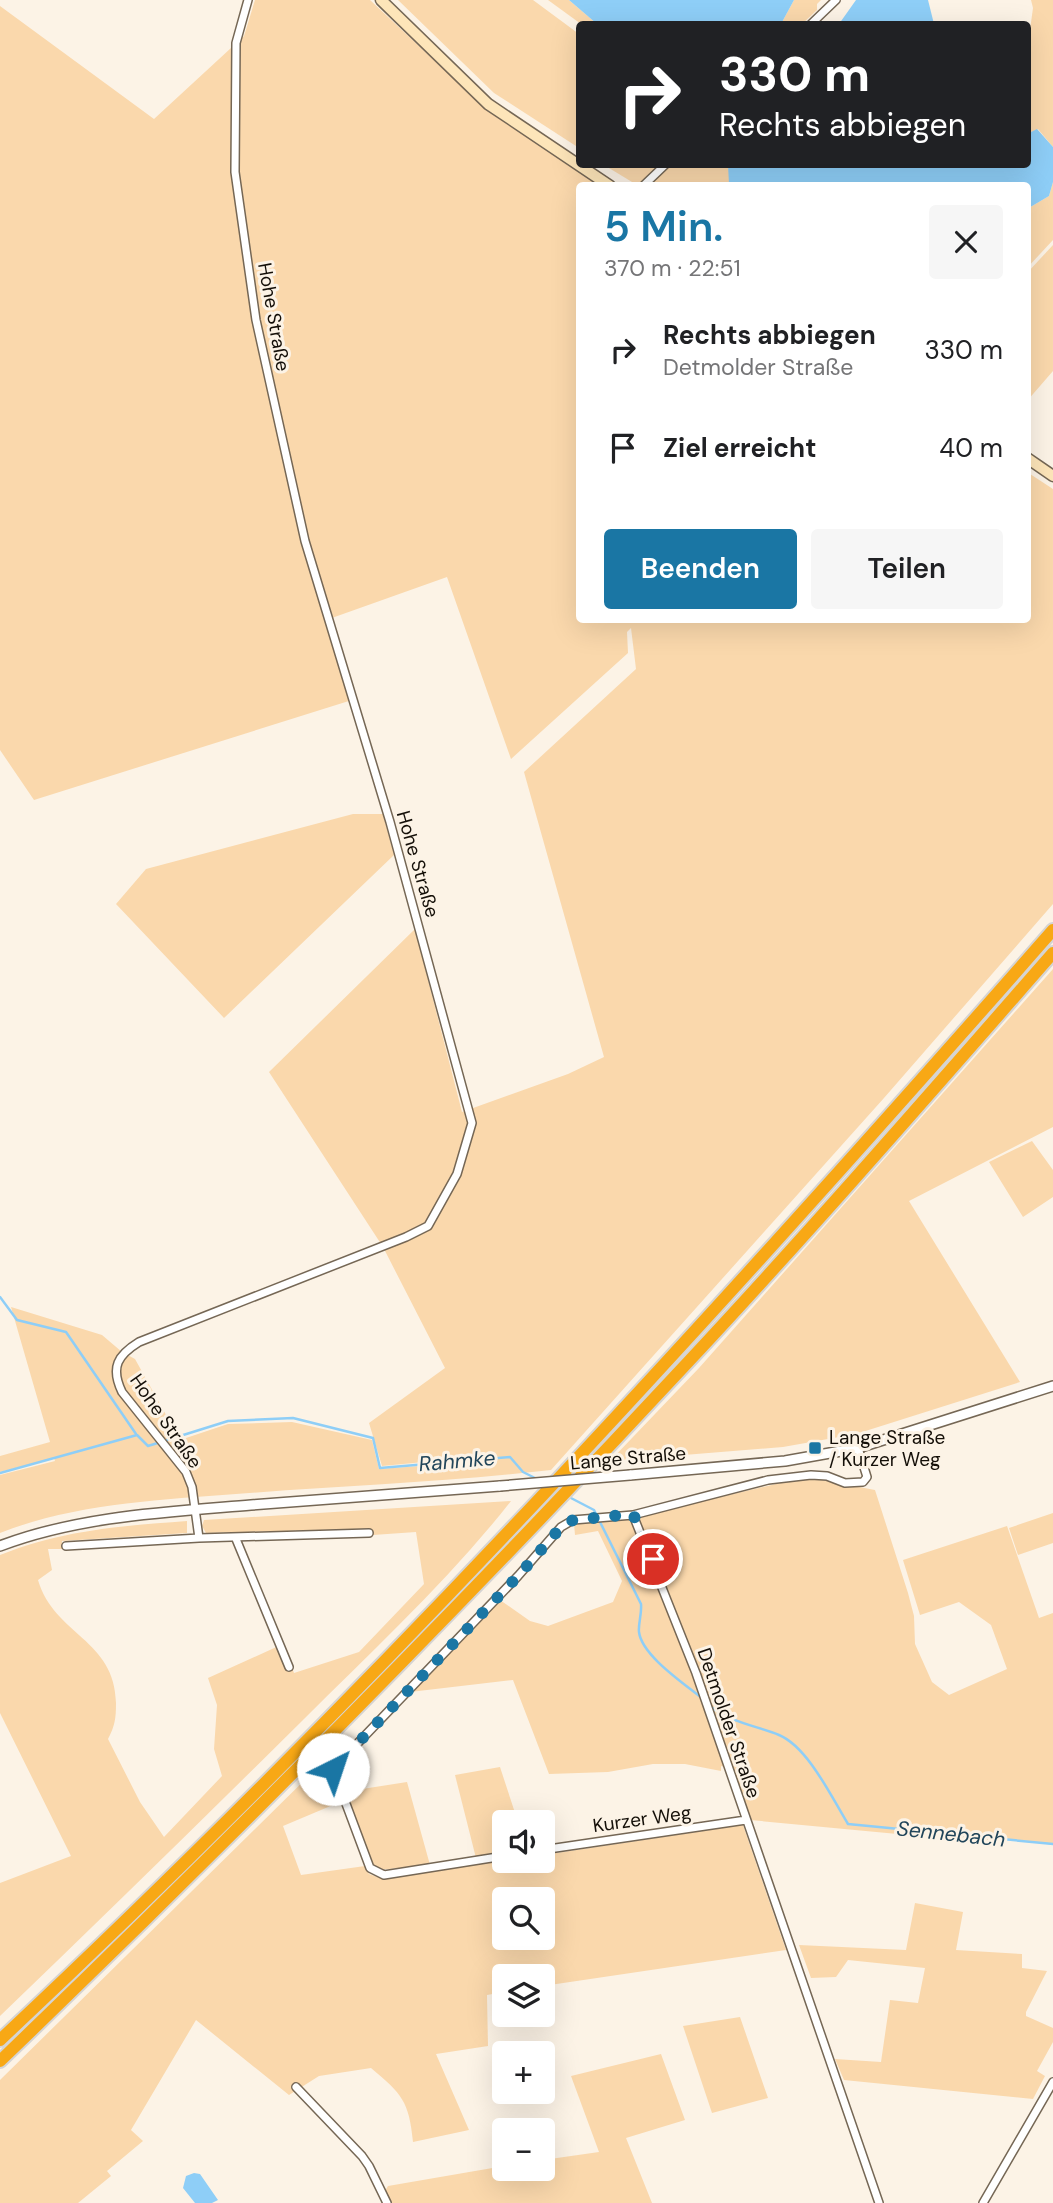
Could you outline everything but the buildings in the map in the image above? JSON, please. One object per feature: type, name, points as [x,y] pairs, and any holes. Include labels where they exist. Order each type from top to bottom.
[{"type":"highway","points":[[0,2040],[330,1715],[559,1478],[832,1181],[1053,930]]},
{"type":"highway","points":[[0,2061],[143,1923],[349,1716],[559,1498],[700,1349],[1053,953]]},
{"type":"main road","points":[[381,0],[488,104],[576,163]]},
{"type":"main road","points":[[583,168],[604,182]]},
{"type":"main road","points":[[1031,461],[1053,476]]},
{"type":"street","name":"Hohe Straße","points":[[195,1510],[186,1472],[128,1400],[117,1382],[116,1367],[124,1351],[139,1342],[428,1226],[457,1174],[472,1123],[390,822],[305,541],[256,320],[235,172],[236,43],[248,0]]},
{"type":"street","points":[[814,21],[836,0]]},
{"type":"street","points":[[647,182],[662,168]]},
{"type":"street","name":"Lange Straße","points":[[0,1546],[29,1535],[92,1521],[785,1461],[858,1448],[1053,1386]]},
{"type":"street","points":[[492,1858],[384,1875],[375,1872],[370,1868],[333,1769],[518,1576],[561,1527],[573,1520],[633,1514],[768,1480],[811,1475],[827,1476],[845,1483],[863,1482],[867,1476],[858,1448]]},
{"type":"street","points":[[195,1510],[199,1538]]},
{"type":"street","name":"Detmolder Straße","points":[[633,1514],[695,1673],[879,2203]]},
{"type":"street","points":[[66,1546],[199,1538],[369,1533]]},
{"type":"street","points":[[236,1539],[289,1667]]},
{"type":"street","name":"Kurzer Weg","points":[[555,1848],[746,1820]]},
{"type":"street","points":[[982,2203],[1053,2082]]},
{"type":"street","points":[[296,2087],[362,2156],[387,2203]]},
{"type":"shaded area","points":[[255,0],[370,0],[485,108],[598,182],[576,182],[576,623],[1031,623],[1031,475],[1053,489],[1053,904],[884,1098],[551,1470],[146,1501],[86,1509],[28,1523],[0,1533],[0,1475],[55,1461],[54,1458],[0,1472],[0,1456],[50,1442],[11,1307],[102,1335],[135,1359],[180,1440],[228,1424],[292,1422],[372,1440],[379,1469],[489,1461],[487,1456],[382,1466],[369,1423],[445,1368],[383,1247],[269,1072],[415,929],[462,1112],[568,1074],[604,1057],[524,772],[636,669],[631,628],[627,632],[628,653],[511,759],[447,577],[329,619],[352,700],[34,800],[0,750],[0,6],[154,119],[244,36]]},
{"type":"shaded area","points":[[398,0],[533,0],[576,32],[576,146],[494,93]]},
{"type":"shaded area","points":[[548,0],[569,0],[594,21],[577,21]]},
{"type":"shaded area","points":[[794,0],[821,0],[817,4],[817,10],[805,21],[783,21]]},
{"type":"shaded area","points":[[1031,0],[1053,0],[1053,147],[1038,129],[1031,132]]},
{"type":"shaded area","points":[[609,168],[728,168],[731,182],[632,182]]},
{"type":"shaded area","points":[[1053,182],[1053,240],[1031,264],[1031,207],[1049,196]]},
{"type":"shaded area","points":[[1053,245],[1053,371],[1031,396],[1031,269]]},
{"type":"shaded area","points":[[353,814],[383,814],[394,855],[224,1018],[116,904],[146,869]]},
{"type":"shaded area","points":[[1053,969],[1053,1127],[909,1201],[1020,1382],[856,1434],[783,1447],[610,1461],[699,1368]]},
{"type":"shaded area","points":[[1032,1141],[1053,1170],[1053,1197],[1023,1217],[989,1162]]},
{"type":"shaded area","points":[[806,1477],[875,1490],[914,1616],[915,1644],[932,1682],[949,1695],[1007,1669],[991,1625],[959,1602],[920,1615],[903,1560],[1007,1526],[1039,1618],[1053,1613],[1053,1844],[992,1837],[993,1843],[750,1820],[734,1770],[721,1766],[721,1771],[685,1764],[653,1764],[608,1772],[549,1774],[513,1680],[410,1692],[500,1600],[530,1621],[548,1626],[613,1602],[622,1581],[598,1531],[575,1535],[574,1524],[648,1514]]},
{"type":"shaded area","points":[[511,1501],[462,1559],[410,1614],[0,2016],[0,1883],[71,1856],[0,1713],[0,1555],[69,1535],[115,1527],[187,1521],[187,1533],[62,1541],[62,1549],[48,1549],[52,1570],[38,1580],[57,1613],[95,1650],[106,1665],[113,1682],[116,1703],[115,1722],[108,1739],[140,1802],[164,1837],[222,1776],[214,1749],[217,1705],[208,1678],[283,1644],[294,1673],[359,1652],[424,1584],[416,1532],[373,1535],[372,1529],[206,1533],[202,1526],[204,1520]]},
{"type":"shaded area","points":[[1053,1513],[1053,1543],[1018,1555],[1009,1528]]},
{"type":"shaded area","points":[[325,1760],[340,1802],[283,1826],[301,1875],[365,1866],[369,1874],[383,1879],[492,1862],[492,1873],[555,1873],[555,1853],[743,1825],[786,1950],[555,1984],[555,1964],[492,1964],[492,1994],[487,1995],[488,2046],[436,2054],[469,2130],[413,2142],[409,2117],[402,2099],[371,2068],[319,2076],[289,2095],[196,2020],[131,2130],[143,2141],[107,2171],[111,2176],[78,2203],[0,2203],[0,2080]]},
{"type":"shaded area","points":[[500,1767],[514,1810],[492,1810],[492,1856],[476,1858],[455,1775]]},
{"type":"shaded area","points":[[407,1782],[430,1865],[378,1870],[374,1867],[343,1792]]},
{"type":"shaded area","points":[[915,1903],[963,1912],[956,1950],[1022,1954],[1022,1968],[1047,1971],[1026,2012],[1026,2016],[1053,2028],[1053,2042],[1037,2071],[1045,2076],[1033,2099],[844,2080],[835,2059],[881,2062],[890,2000],[918,2003],[925,1968],[848,1960],[836,1977],[811,1978],[799,1945],[906,1950]]},
{"type":"shaded area","points":[[740,2017],[768,2098],[712,2113],[683,2026]]},
{"type":"shaded area","points":[[661,2054],[685,2120],[626,2138],[652,2203],[391,2203],[385,2191],[388,2186],[492,2168],[492,2181],[555,2181],[555,2158],[599,2152],[571,2076]]},
{"type":"water","points":[[569,0],[794,0],[783,21],[594,21]]},
{"type":"water","points":[[856,0],[928,0],[933,21],[841,21]]},
{"type":"water","points":[[1037,129],[1053,147],[1053,182],[1049,196],[1031,207],[1031,182],[729,182],[728,168],[1031,168],[1031,132]]},
{"type":"water","points":[[200,2174],[218,2200],[212,2203],[195,2203],[183,2188],[186,2176]]},
{"type":"waterway","points":[[0,1297],[17,1320],[66,1332],[136,1434]]},
{"type":"waterway","name":"Rahmke","points":[[0,1473],[137,1435],[148,1446],[228,1421],[293,1418],[373,1438],[380,1468],[510,1457],[523,1472],[539,1480]]},
{"type":"waterway","name":"Rahmke","points":[[569,1497],[594,1510],[641,1604],[639,1632],[642,1641],[665,1669],[703,1699]]},
{"type":"waterway","name":"Sennebach","points":[[710,1706],[726,1716],[790,1741],[818,1774],[848,1824],[1053,1844]]},
{"type":"place","name":"Lange Straße / Kurzer Weg","points":[[815,1448]]},
{"type":"route","points":[[333,1769],[518,1576],[561,1527],[573,1520],[633,1514],[653,1559]]}]
